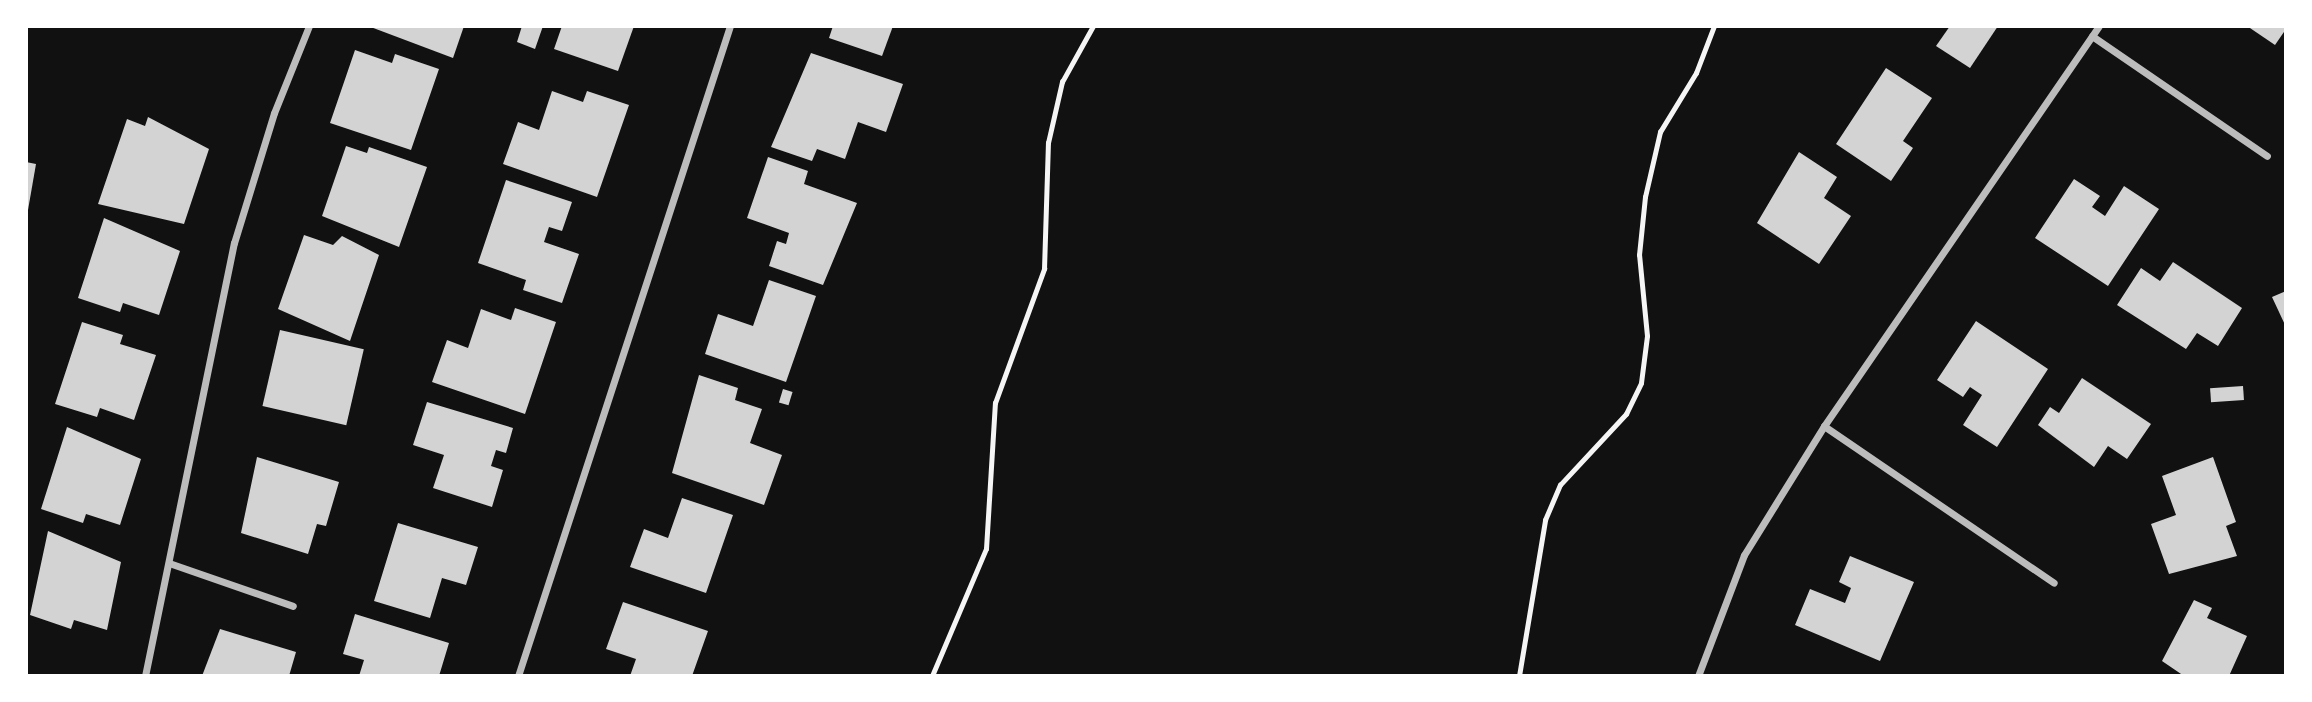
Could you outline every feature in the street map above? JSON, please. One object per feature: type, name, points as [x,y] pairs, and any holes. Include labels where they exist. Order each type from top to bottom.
[{"type":"street","points":[[145,676],[234,243],[274,113],[309,26]]},
{"type":"street","points":[[519,676],[730,26]]},
{"type":"street","points":[[1698,676],[1744,555],[1824,426],[2099,26]]},
{"type":"street","points":[[2092,36],[2267,156]]},
{"type":"street","points":[[1824,426],[2054,583]]},
{"type":"street","points":[[169,563],[293,606]]},
{"type":"path","points":[[932,676],[986,549],[995,403],[1044,269],[1048,143],[1062,82],[1093,26]]},
{"type":"path","points":[[1519,676],[1545,520],[1560,485],[1626,414],[1640,383],[1647,336],[1639,254],[1645,197],[1660,132],[1696,74],[1714,26]]},
{"type":"building","points":[[368,26],[464,26],[453,58]]},
{"type":"building","points":[[522,26],[543,26],[535,49],[517,42]]},
{"type":"building","points":[[562,26],[634,26],[618,71],[554,49]]},
{"type":"building","points":[[833,26],[893,26],[882,56],[829,38]]},
{"type":"building","points":[[1950,26],[1998,26],[1970,68],[1936,46]]},
{"type":"building","points":[[2247,26],[2286,26],[2286,29],[2275,45]]},
{"type":"building","points":[[355,50],[392,63],[395,54],[439,69],[411,150],[330,123]]},
{"type":"building","points":[[811,53],[903,84],[886,132],[858,122],[845,159],[817,149],[812,161],[771,147]]},
{"type":"building","points":[[1886,68],[1932,98],[1903,141],[1913,148],[1891,181],[1836,144]]},
{"type":"building","points":[[552,91],[583,102],[587,91],[629,105],[597,197],[503,164],[518,122],[539,130]]},
{"type":"building","points":[[148,117],[209,149],[184,224],[98,204],[127,119],[145,126]]},
{"type":"building","points":[[346,146],[367,153],[369,147],[427,167],[399,247],[322,216]]},
{"type":"building","points":[[1799,152],[1837,177],[1824,198],[1851,216],[1819,264],[1757,223]]},
{"type":"building","points":[[768,157],[808,171],[804,184],[857,203],[823,285],[769,266],[777,241],[786,244],[789,233],[747,218]]},
{"type":"building","points":[[26,162],[36,164],[28,210],[26,210]]},
{"type":"building","points":[[2074,179],[2100,196],[2092,207],[2105,216],[2124,186],[2159,209],[2108,286],[2035,238]]},
{"type":"building","points":[[506,180],[572,202],[562,231],[549,227],[544,242],[579,254],[562,303],[523,290],[526,280],[478,263]]},
{"type":"building","points":[[104,218],[180,251],[159,315],[123,303],[120,312],[78,298]]},
{"type":"building","points":[[304,235],[333,245],[342,236],[379,255],[350,341],[278,309]]},
{"type":"building","points":[[2173,262],[2242,308],[2218,346],[2197,333],[2186,349],[2117,305],[2141,268],[2160,281]]},
{"type":"building","points":[[769,280],[816,296],[786,382],[705,354],[718,314],[753,326]]},
{"type":"building","points":[[2286,291],[2286,327],[2272,297]]},
{"type":"building","points":[[515,308],[556,322],[525,414],[432,382],[447,340],[468,348],[481,309],[511,320]]},
{"type":"building","points":[[1976,321],[2048,369],[1997,447],[1963,425],[1982,395],[1970,387],[1963,397],[1937,380]]},
{"type":"building","points":[[82,322],[123,335],[120,344],[156,355],[134,420],[100,408],[97,417],[55,404]]},
{"type":"building","points":[[280,330],[364,349],[346,425],[262,406]]},
{"type":"building","points":[[699,375],[738,388],[735,400],[762,409],[750,443],[782,455],[764,505],[672,473]]},
{"type":"building","points":[[2082,378],[2151,424],[2127,459],[2108,446],[2094,467],[2038,425],[2050,407],[2059,413]]},
{"type":"building","points":[[2243,386],[2244,400],[2211,402],[2210,388]]},
{"type":"building","points":[[783,389],[793,392],[788,405],[779,402]]},
{"type":"building","points":[[427,402],[513,428],[506,453],[496,450],[491,466],[503,470],[492,507],[433,488],[444,455],[413,445]]},
{"type":"building","points":[[67,427],[141,459],[120,525],[86,514],[83,523],[41,509]]},
{"type":"building","points":[[257,457],[339,482],[326,526],[317,524],[308,554],[241,533]]},
{"type":"building","points":[[2213,457],[2236,522],[2226,526],[2237,556],[2169,574],[2151,524],[2176,515],[2162,476]]},
{"type":"building","points":[[682,498],[733,515],[706,593],[630,567],[644,529],[668,538]]},
{"type":"building","points":[[398,523],[478,547],[466,585],[442,578],[430,618],[374,601]]},
{"type":"building","points":[[48,531],[121,562],[107,630],[74,620],[71,629],[30,615]]},
{"type":"building","points":[[1850,556],[1914,582],[1880,661],[1795,625],[1810,589],[1845,603],[1851,588],[1839,582]]},
{"type":"building","points":[[2194,600],[2212,608],[2207,618],[2247,636],[2229,676],[2184,676],[2162,661]]},
{"type":"building","points":[[623,602],[708,631],[692,676],[630,676],[636,659],[606,649]]},
{"type":"building","points":[[355,614],[449,643],[439,676],[359,676],[364,660],[343,654]]},
{"type":"building","points":[[220,629],[296,652],[289,676],[202,676]]}]
